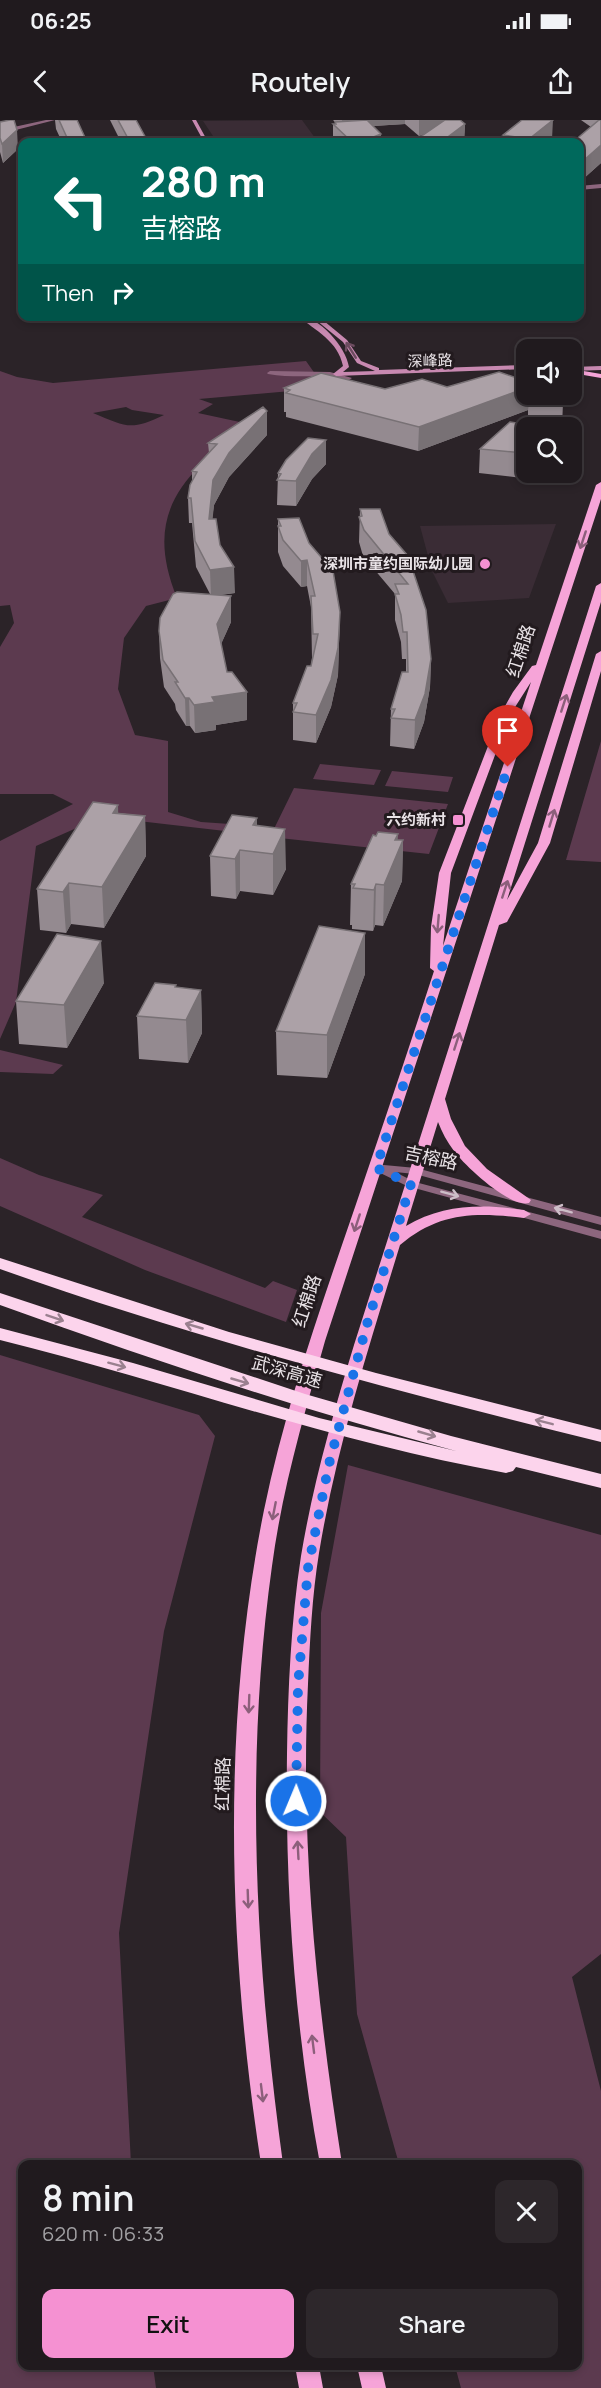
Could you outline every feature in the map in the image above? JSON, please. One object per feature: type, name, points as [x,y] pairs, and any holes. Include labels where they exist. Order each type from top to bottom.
[{"type":"highway","name":"武深高速","points":[[0,1263],[67,1287],[311,1360],[601,1436]]},
{"type":"highway","name":"武深高速","points":[[0,1299],[205,1371],[473,1448],[598,1480]]},
{"type":"highway","points":[[0,1334],[142,1372],[335,1431],[473,1462],[598,1480]]},
{"type":"main road","points":[[582,371],[601,376]]},
{"type":"main road","name":"红棉路","points":[[271,2160],[262,2091],[251,1973],[245,1805],[251,1670],[263,1564],[285,1454],[327,1314],[601,485]]},
{"type":"main road","points":[[329,2160],[304,1972],[296,1801],[298,1686],[308,1568],[329,1464],[367,1324],[601,586]]},
{"type":"main road","points":[[487,945],[544,843],[599,668],[601,654]]},
{"type":"main road","points":[[435,986],[437,927],[445,873],[505,715],[518,692],[544,658]]},
{"type":"main road","points":[[439,1097],[442,1120],[451,1139],[465,1158],[524,1207]]},
{"type":"main road","points":[[392,1245],[406,1231],[447,1212],[524,1207]]},
{"type":"main road","points":[[308,2370],[311,2388]]},
{"type":"main road","points":[[370,2370],[374,2388]]},
{"type":"street","points":[[0,130],[36,120]]},
{"type":"street","points":[[0,130],[53,120]]},
{"type":"street","points":[[194,120],[204,138]]},
{"type":"street","points":[[584,188],[601,186]]},
{"type":"street","points":[[308,321],[334,341],[340,349],[346,367],[336,374]]},
{"type":"street","points":[[320,321],[345,340],[359,362],[373,368],[393,372]]},
{"type":"street","points":[[582,367],[601,366]]},
{"type":"street","name":"深峰路","points":[[270,373],[289,375],[516,369]]},
{"type":"street","name":"深峰路","points":[[336,374],[349,378],[516,370]]},
{"type":"street","name":"吉榕路","points":[[376,1168],[524,1207],[601,1221]]},
{"type":"street","name":"吉榕路","points":[[524,1207],[601,1235]]},
{"type":"shaded area","points":[[302,120],[315,138],[214,138],[203,121]]},
{"type":"shaded area","points":[[306,361],[325,388],[199,399],[213,404],[198,413],[249,424],[205,460],[188,478],[176,498],[167,518],[164,542],[167,568],[177,598],[146,606],[124,638],[118,689],[135,735],[168,741],[168,812],[201,822],[230,824],[225,831],[121,819],[90,822],[36,846],[16,1002],[0,1039],[0,841],[73,804],[53,794],[0,794],[0,647],[14,623],[10,605],[0,606],[0,371],[17,377],[53,383]],"holes":[[[126,407],[164,415],[136,425],[128,425],[93,413]]]},
{"type":"shaded area","name":"深圳市童约国际幼儿园","points":[[556,524],[529,598],[448,603],[432,571],[420,526]]},
{"type":"shaded area","points":[[601,741],[601,862],[566,860]]},
{"type":"shaded area","points":[[320,764],[381,770],[374,785],[313,779]]},
{"type":"shaded area","points":[[392,771],[453,777],[448,792],[385,786]]},
{"type":"shaded area","points":[[294,788],[448,804],[429,854],[270,837]]},
{"type":"shaded area","points":[[0,1050],[63,1065],[53,1074],[0,1072]]},
{"type":"shaded area","points":[[0,1158],[39,1175],[103,1195],[82,1217],[265,1288],[273,1281],[297,1290],[286,1322],[145,1270],[0,1206]]},
{"type":"shaded area","points":[[0,1355],[199,1415],[215,1436],[164,1631],[119,1933],[131,2160],[18,2160],[18,2370],[154,2370],[156,2388],[0,2388]]},
{"type":"shaded area","points":[[348,1465],[601,1535],[601,1954],[572,1977],[601,2091],[601,2388],[461,2388],[456,2370],[582,2370],[582,2160],[398,2160],[357,2014],[346,1837],[320,1812],[321,1613]]},
{"type":"building","points":[[14,120],[17,130],[2,144],[0,122]]},
{"type":"building","points":[[59,120],[77,120],[85,138],[67,138]]},
{"type":"building","points":[[118,120],[136,120],[146,138],[128,138]]},
{"type":"building","points":[[367,120],[381,134],[371,138],[348,138],[333,124],[336,124],[335,122]]},
{"type":"building","points":[[445,120],[460,120],[465,124],[446,138],[419,138]]},
{"type":"building","points":[[522,120],[553,120],[530,138],[503,135]]},
{"type":"building","points":[[601,120],[601,145],[584,160],[584,138],[578,138]]},
{"type":"building","points":[[499,372],[516,378],[516,392],[419,427],[286,393],[290,390],[284,388],[321,373],[385,389],[422,379],[447,387]]},
{"type":"building","points":[[263,407],[267,411],[229,453],[213,480],[209,519],[216,519],[220,545],[234,567],[210,570],[195,541],[191,498],[188,498],[190,485],[197,472],[192,471],[217,444],[208,443]]},
{"type":"building","points":[[510,422],[516,423],[516,452],[480,449]]},
{"type":"building","points":[[308,438],[326,440],[312,454],[296,481],[277,480],[281,474],[278,473],[286,460]]},
{"type":"building","points":[[360,509],[380,509],[389,534],[408,556],[426,610],[431,659],[425,694],[415,720],[391,718],[395,709],[391,709],[402,672],[408,672],[407,632],[403,632],[395,594],[399,594],[395,584],[408,584],[364,530],[359,517],[362,516]]},
{"type":"building","points":[[299,518],[309,543],[333,571],[340,612],[338,648],[331,680],[316,715],[293,712],[297,703],[293,703],[307,666],[311,666],[318,634],[313,634],[311,596],[315,596],[307,560],[301,561],[283,540],[278,526],[281,526],[278,519]]},
{"type":"building","points":[[177,592],[231,596],[217,624],[227,672],[232,672],[247,692],[212,697],[215,702],[194,705],[189,698],[185,698],[175,682],[178,682],[163,660],[159,631],[160,618],[173,594]]},
{"type":"building","points":[[93,802],[118,805],[113,813],[145,816],[102,887],[69,883],[63,892],[37,889]]},
{"type":"building","points":[[232,815],[257,818],[253,825],[285,829],[273,854],[240,850],[235,859],[210,856]]},
{"type":"building","points":[[378,832],[398,834],[395,840],[403,840],[384,885],[376,884],[374,890],[353,888],[355,884],[351,884],[373,835],[376,836]]},
{"type":"building","points":[[319,926],[365,933],[327,1035],[276,1031]]},
{"type":"building","points":[[57,934],[101,941],[64,1005],[16,1001]]},
{"type":"building","points":[[155,983],[201,990],[186,1020],[137,1016]]},
{"type":"place","name":"深圳市童约国际幼儿园","points":[[485,564]]},
{"type":"place","name":"六约新村","points":[[458,820]]},
{"type":"route","points":[[296,1801],[298,1686],[308,1568],[329,1464],[367,1324],[411,1184],[376,1168],[508,767]]}]
